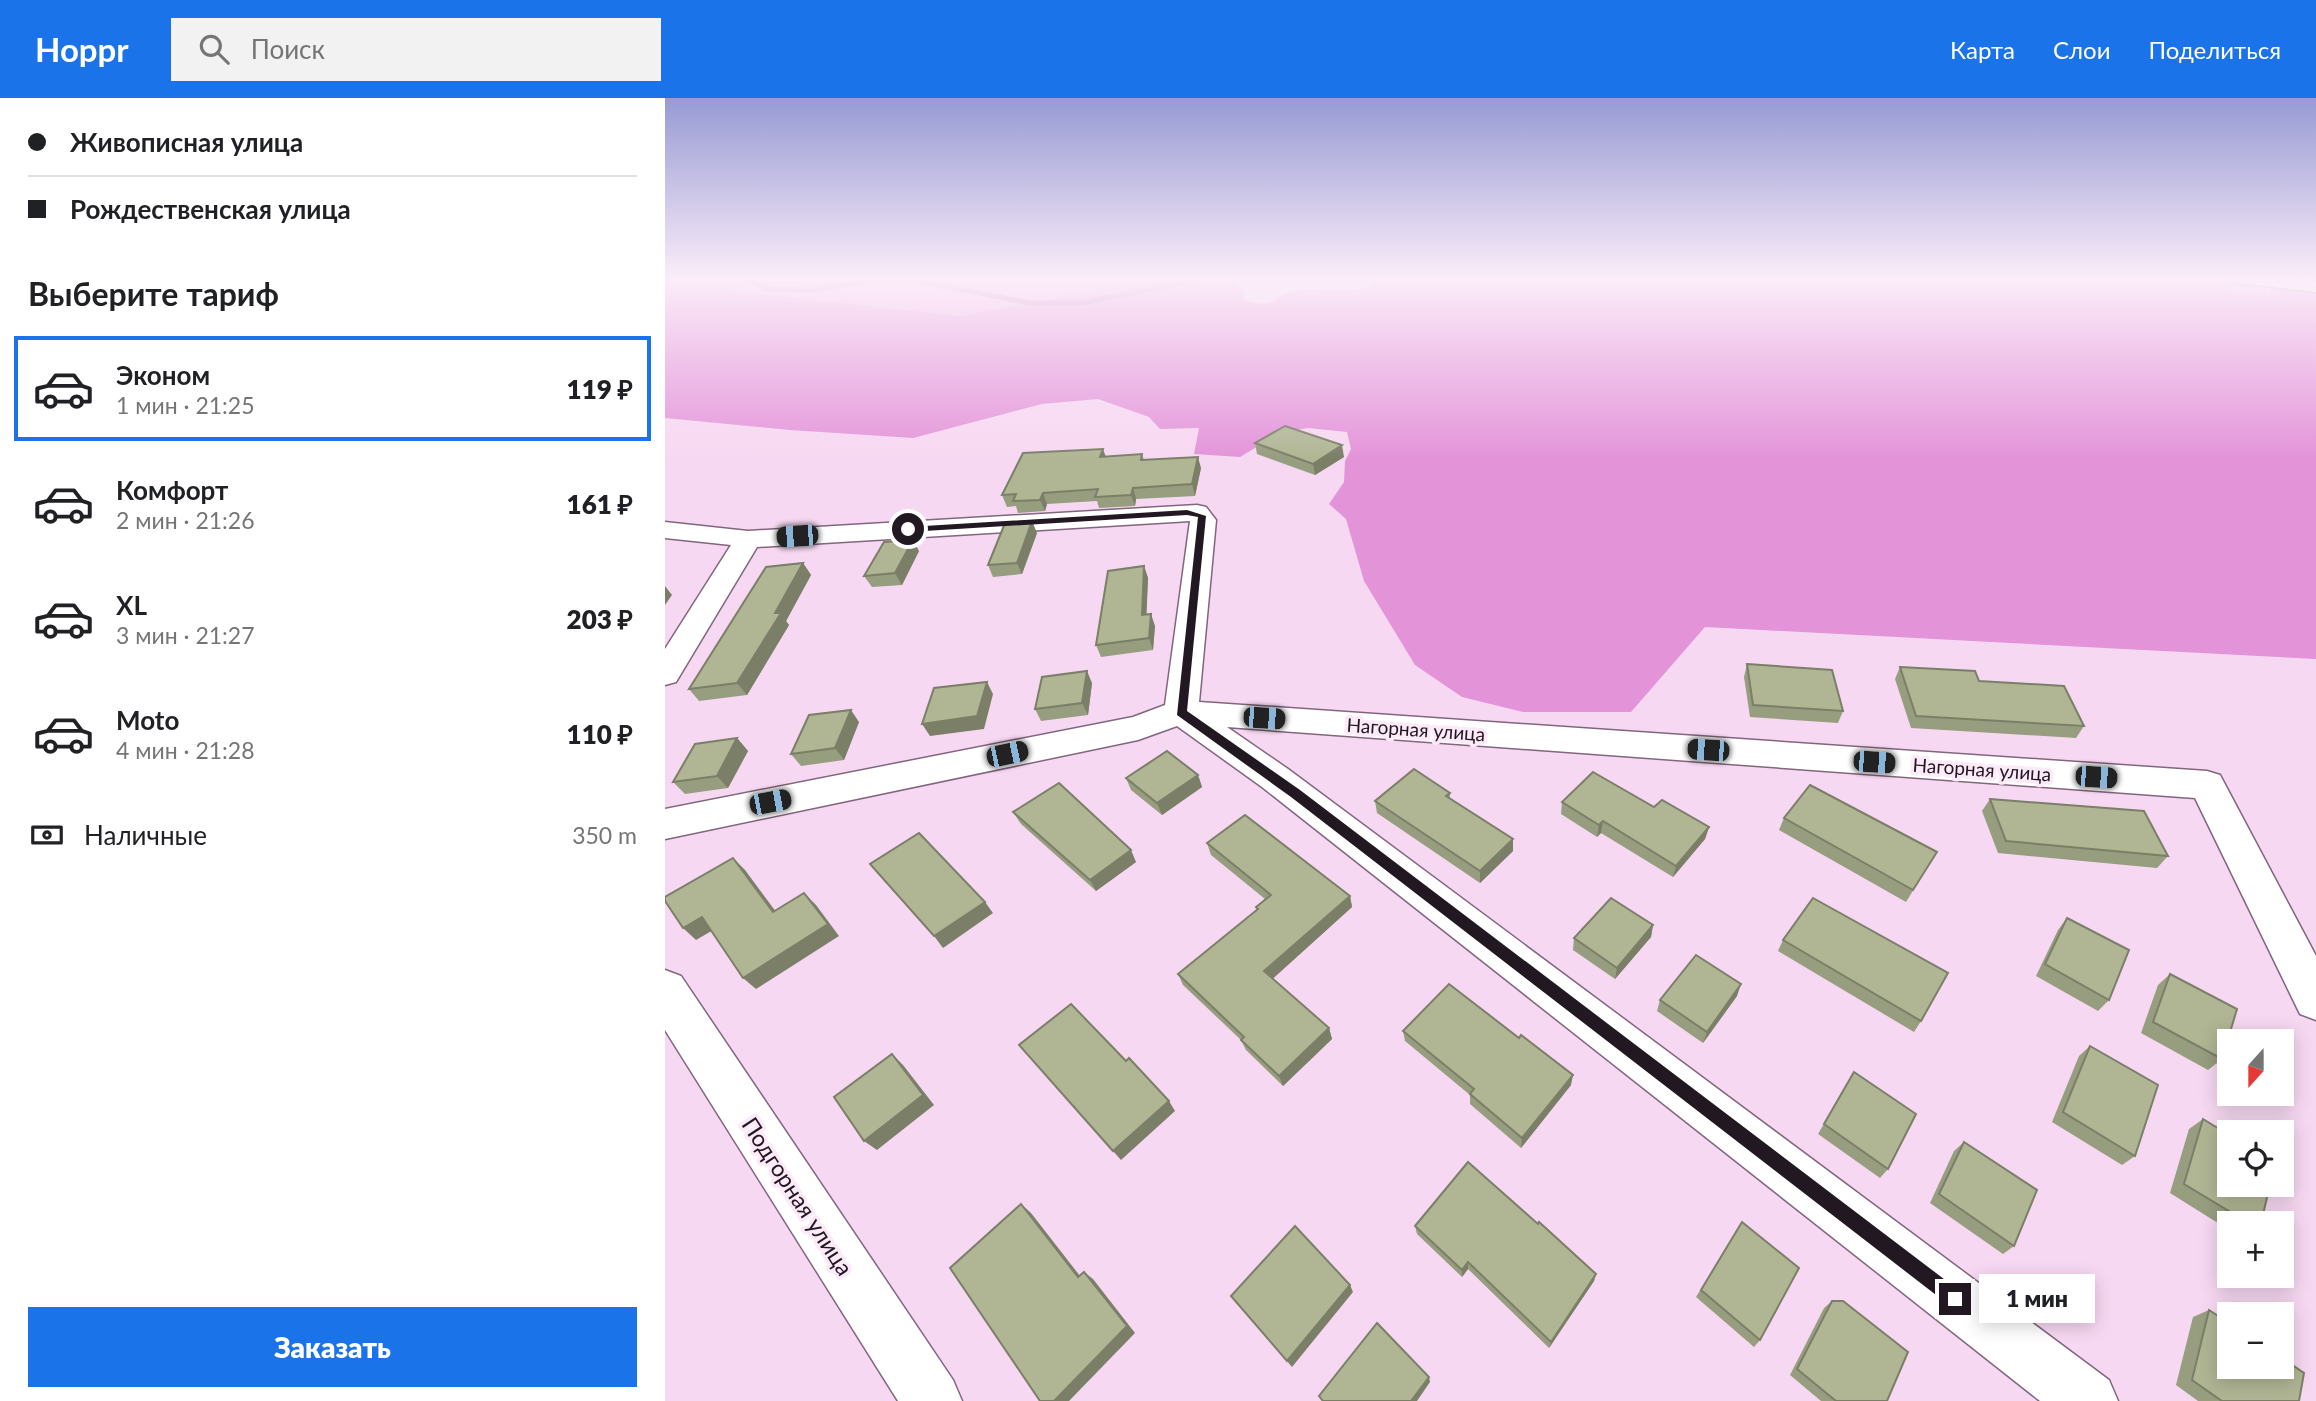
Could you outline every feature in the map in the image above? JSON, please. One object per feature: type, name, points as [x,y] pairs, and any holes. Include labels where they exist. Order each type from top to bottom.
[{"type":"street","points":[[665,530],[748,539],[1197,513],[1203,520],[1181,712]]},
{"type":"street","points":[[665,674],[748,539]]},
{"type":"street","points":[[665,824],[1138,728],[1181,712]]},
{"type":"street","points":[[1181,712],[1275,778],[1397,870],[2088,1401]]},
{"type":"street","name":"Нагорная улица","points":[[1181,712],[2207,785],[2316,1000]]},
{"type":"street","name":"Подгорная улица","points":[[665,990],[932,1401]]},
{"type":"shaded area","points":[[665,338],[2316,338],[2316,659],[1705,627],[1631,712],[1523,712],[1462,697],[1415,665],[1364,581],[1346,519],[1329,504],[1344,482],[1345,461],[1351,449],[1347,432],[1308,428],[1280,433],[1240,457],[1194,454],[1199,428],[1160,429],[1149,417],[1098,399],[1042,404],[913,438],[665,418]]},
{"type":"building","points":[[1285,426],[1342,445],[1313,464],[1255,443]]},
{"type":"building","points":[[1103,449],[1100,457],[1142,454],[1141,460],[1198,457],[1192,484],[1133,488],[1131,495],[1095,497],[1098,489],[1043,493],[1040,500],[1013,501],[1016,494],[1002,495],[1023,453]]},
{"type":"building","points":[[1032,521],[1017,563],[988,565],[1005,523]]},
{"type":"building","points":[[913,540],[895,573],[864,576],[884,542]]},
{"type":"building","points":[[803,563],[775,613],[781,613],[737,683],[689,689],[766,567]]},
{"type":"building","points":[[1144,566],[1142,615],[1151,614],[1149,638],[1096,645],[1108,571]]},
{"type":"building","points":[[1747,664],[1832,670],[1843,711],[1753,705]]},
{"type":"building","points":[[1900,667],[1975,671],[1979,681],[2064,686],[2084,726],[1916,716]]},
{"type":"building","points":[[1087,671],[1082,703],[1035,709],[1042,677]]},
{"type":"building","points":[[987,682],[977,716],[922,724],[934,688]]},
{"type":"building","points":[[851,710],[835,748],[791,754],[809,715]]},
{"type":"building","points":[[737,738],[717,776],[673,782],[695,744]]},
{"type":"building","points":[[1167,751],[1198,775],[1157,803],[1126,778]]},
{"type":"building","points":[[1414,769],[1450,793],[1446,796],[1513,839],[1480,871],[1375,801]]},
{"type":"building","points":[[1593,772],[1654,807],[1662,800],[1709,827],[1676,866],[1603,821],[1599,825],[1562,802]]},
{"type":"building","points":[[1059,783],[1131,850],[1090,880],[1013,812]]},
{"type":"building","points":[[1810,785],[1937,852],[1913,890],[1784,818]]},
{"type":"building","points":[[1990,799],[2144,811],[2168,856],[2006,841]]},
{"type":"building","points":[[1245,815],[1350,896],[1264,971],[1329,1028],[1279,1076],[1241,1040],[1244,1037],[1178,974],[1258,909],[1256,907],[1271,895],[1207,843]]},
{"type":"building","points":[[919,833],[985,902],[934,936],[870,864]]},
{"type":"building","points":[[733,858],[773,912],[804,893],[828,924],[743,978],[702,917],[683,928],[665,901],[665,897]]},
{"type":"building","points":[[1611,898],[1653,925],[1617,968],[1574,938]]},
{"type":"building","points":[[1813,898],[1948,973],[1921,1021],[1783,940]]},
{"type":"building","points":[[2067,918],[2129,950],[2109,1000],[2045,964]]},
{"type":"building","points":[[1696,955],[1741,984],[1707,1032],[1660,1000]]},
{"type":"building","points":[[2170,974],[2237,1009],[2231,1029],[2217,1029],[2217,1056],[2153,1022]]},
{"type":"building","points":[[1449,984],[1519,1038],[1521,1035],[1573,1075],[1522,1138],[1470,1094],[1474,1089],[1403,1031]]},
{"type":"building","points":[[1071,1004],[1126,1061],[1129,1058],[1169,1101],[1113,1151],[1019,1045]]},
{"type":"building","points":[[2090,1046],[2158,1085],[2135,1156],[2063,1112]]},
{"type":"building","points":[[892,1054],[923,1095],[864,1141],[834,1097]]},
{"type":"building","points":[[1854,1072],[1916,1114],[1888,1169],[1824,1124]]},
{"type":"building","points":[[2203,1119],[2217,1128],[2217,1197],[2267,1197],[2264,1211],[2229,1211],[2184,1184]]},
{"type":"building","points":[[1964,1142],[2037,1190],[2014,1246],[1939,1194]]},
{"type":"building","points":[[1468,1162],[1596,1274],[1551,1342],[1468,1262],[1462,1270],[1415,1226]]},
{"type":"building","points":[[1021,1204],[1078,1277],[1084,1272],[1127,1326],[1054,1401],[1040,1401],[950,1268]]},
{"type":"building","points":[[1742,1222],[1799,1268],[1760,1340],[1701,1290]]},
{"type":"building","points":[[1295,1226],[1350,1285],[1287,1361],[1231,1296]]},
{"type":"building","points":[[1832,1301],[1843,1301],[1908,1352],[1887,1401],[1836,1401],[1797,1369]]},
{"type":"building","points":[[2209,1310],[2217,1315],[2217,1379],[2294,1379],[2294,1366],[2304,1373],[2299,1401],[2222,1401],[2192,1380]]},
{"type":"building","points":[[1377,1323],[1429,1377],[1411,1401],[1323,1401],[1319,1396]]},
{"type":"route","points":[[908,529],[1187,512],[1202,516],[1181,712],[1296,793],[1955,1299]]}]
